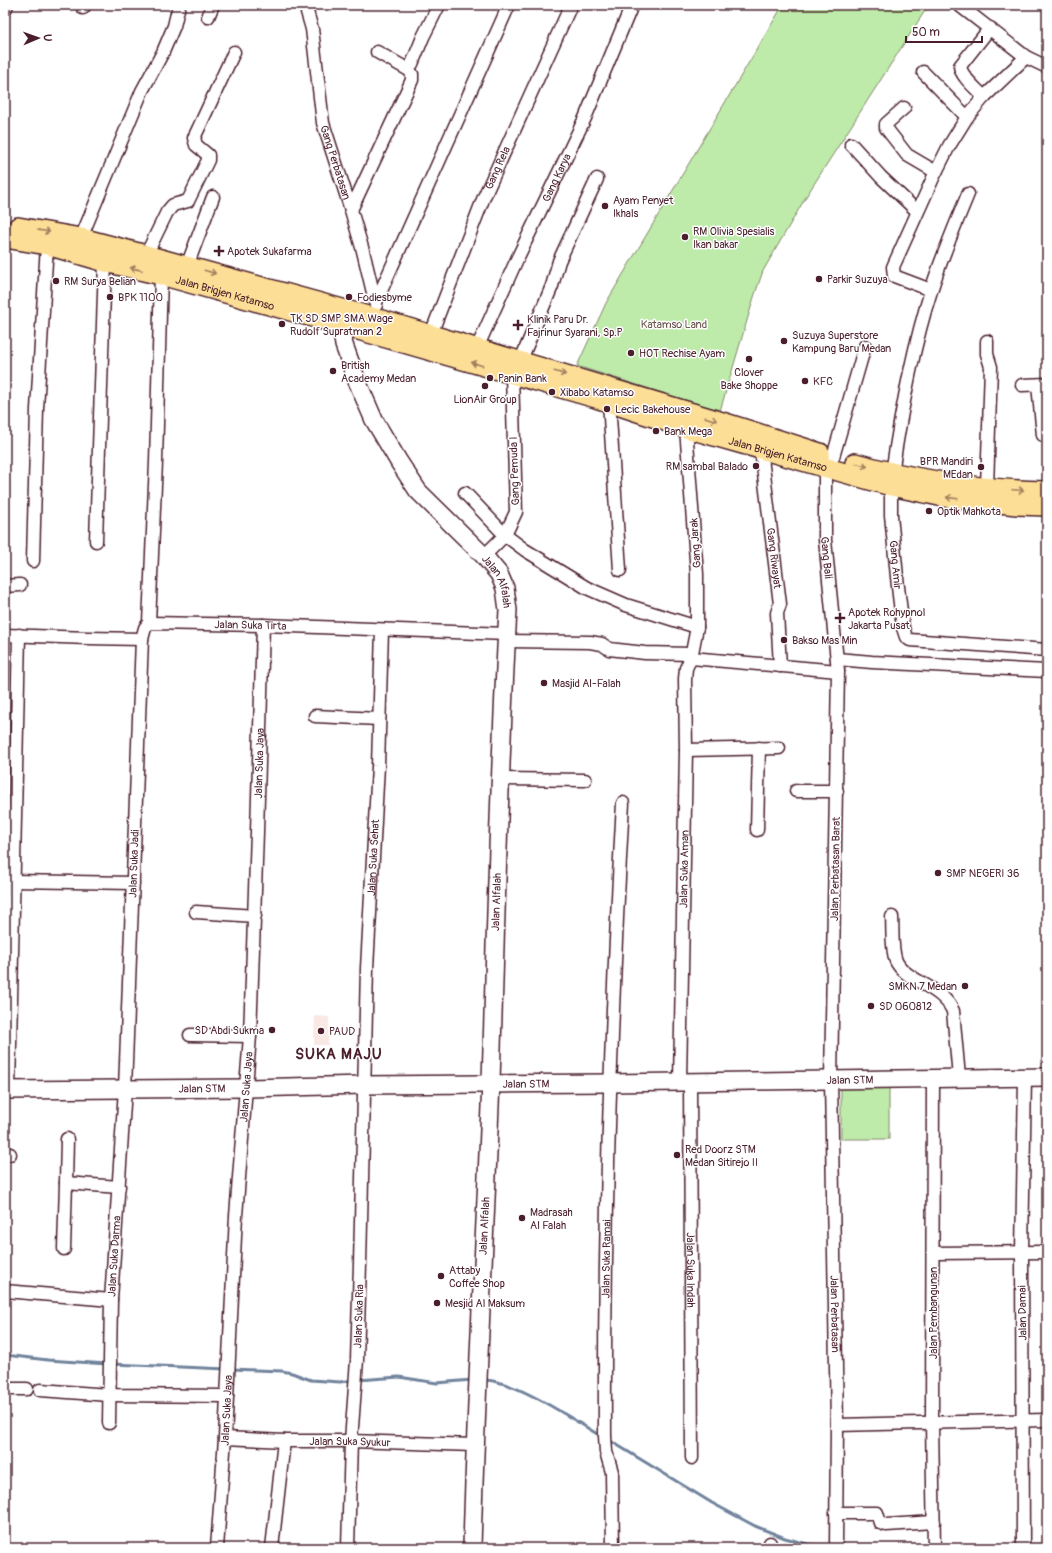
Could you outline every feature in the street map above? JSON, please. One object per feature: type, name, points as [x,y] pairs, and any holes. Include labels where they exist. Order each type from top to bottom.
[{"type":"main road","name":"Jalan Brigjen Katamso","points":[[5,225],[81,238],[187,266],[342,317],[516,368],[713,419],[797,453]]},
{"type":"main road","name":"Jalan Brigjen Katamso","points":[[5,238],[48,245],[105,262],[342,317],[375,310],[431,334],[477,348],[516,368],[609,402],[686,428],[761,450],[797,453],[829,460],[944,497],[1010,504],[1047,506]]},
{"type":"main road","name":"Jalan Brigjen Katamso","points":[[891,480],[1013,490],[1047,491]]},
{"type":"street","points":[[5,10],[6,5]]},
{"type":"street","points":[[81,238],[142,91],[163,52],[174,26],[179,5]]},
{"type":"street","points":[[208,17],[213,5]]},
{"type":"street","name":"Gang Perbatasan","points":[[305,5],[312,29],[323,123],[351,210],[375,310]]},
{"type":"street","points":[[412,64],[439,5]]},
{"type":"street","points":[[375,310],[510,5]]},
{"type":"street","name":"Gang Rela","points":[[431,334],[484,197],[571,5]]},
{"type":"street","name":"Gang Karya","points":[[477,348],[518,257],[585,118],[632,5]]},
{"type":"street","points":[[959,5],[1026,57],[1047,67]]},
{"type":"street","points":[[984,97],[964,76],[960,66],[990,28]]},
{"type":"street","points":[[146,255],[167,212],[173,205],[188,201],[208,160],[208,155],[196,145],[194,138],[234,52]]},
{"type":"street","points":[[351,210],[412,80],[412,74],[409,70],[377,52]]},
{"type":"street","points":[[931,290],[894,276],[893,267],[917,211],[949,146],[968,117],[984,97],[1026,57]]},
{"type":"street","points":[[923,72],[968,117]]},
{"type":"street","points":[[904,108],[886,124],[886,128],[907,155],[936,172]]},
{"type":"street","points":[[851,144],[881,177],[917,211]]},
{"type":"street","points":[[516,368],[552,286],[559,261],[596,179]]},
{"type":"street","name":"Gang Amir","points":[[968,194],[931,290],[911,367],[900,422],[891,480],[891,515],[903,628],[907,638],[910,640],[1047,650]]},
{"type":"street","points":[[187,266],[213,197]]},
{"type":"street","points":[[33,561],[37,409],[48,245]]},
{"type":"street","points":[[96,541],[105,262]]},
{"type":"street","points":[[5,635],[142,639],[145,628],[149,623],[154,524],[161,275]]},
{"type":"street","name":"Jalan Alfalah","points":[[342,317],[344,345],[357,381],[374,420],[398,462],[418,491],[484,556],[498,574],[505,588],[508,610],[499,779],[490,1084],[477,1366],[472,1548]]},
{"type":"street","points":[[987,341],[987,354],[991,366],[987,487]]},
{"type":"street","name":"Gang Bali","points":[[838,665],[825,540],[829,460],[865,346]]},
{"type":"street","name":"Gang Pemuda I","points":[[484,556],[505,535],[516,511],[516,368]]},
{"type":"street","points":[[1022,385],[1043,384],[1043,435]]},
{"type":"street","points":[[609,402],[620,570]]},
{"type":"street","name":"Gang Jarak","points":[[686,428],[697,574],[697,627],[691,656]]},
{"type":"street","name":"Gang Riwayat","points":[[761,450],[780,604],[776,612],[780,666]]},
{"type":"street","points":[[465,494],[505,535],[525,550],[587,588],[626,605],[697,627]]},
{"type":"street","points":[[5,586],[20,585]]},
{"type":"street","name":"Jalan Suka Tirta","points":[[149,623],[263,625],[382,630],[590,642],[602,644],[608,649],[630,652],[691,656],[780,666],[838,665],[872,662],[938,664],[1047,671]]},
{"type":"street","name":"Jalan Suka Jaya","points":[[217,1548],[225,1438],[236,1216],[250,1036],[263,625]]},
{"type":"street","name":"Jalan Suka Sehat","points":[[364,1084],[367,962],[380,719],[382,630]]},
{"type":"street","points":[[7,1090],[13,881],[10,799],[19,635]]},
{"type":"street","name":"Jalan Suka Jadi","points":[[125,1090],[142,639]]},
{"type":"street","name":"Jalan Suka Aman","points":[[685,1082],[685,679],[686,668],[691,656]]},
{"type":"street","name":"Jalan Perbatasan Barat","points":[[832,1080],[838,665]]},
{"type":"street","points":[[315,716],[380,719]]},
{"type":"street","points":[[757,830],[759,748]]},
{"type":"street","points":[[686,750],[779,748]]},
{"type":"street","points":[[499,779],[585,780]]},
{"type":"street","points":[[796,791],[837,791]]},
{"type":"street","name":"Jalan Suka Ramai","points":[[613,1548],[612,1472],[606,1452],[605,1436],[605,1252],[615,946],[622,803]]},
{"type":"street","points":[[13,881],[134,883]]},
{"type":"street","points":[[196,912],[254,916]]},
{"type":"street","points":[[892,917],[896,961],[902,970],[944,996],[953,1011],[959,1077]]},
{"type":"street","points":[[190,1035],[250,1036]]},
{"type":"street","name":"Jalan STM","points":[[7,1090],[247,1088],[364,1084],[610,1083],[959,1077],[1047,1077]]},
{"type":"street","name":"Jalan Damai","points":[[1023,1544],[1022,1252],[1025,1077]]},
{"type":"street","name":"Jalan Pembangunan","points":[[933,1078],[932,1422],[934,1547]]},
{"type":"street","name":"Jalan Perbatasan","points":[[832,1080],[837,1425],[836,1544]]},
{"type":"street","name":"Jalan Suka Indah","points":[[685,1082],[692,1458]]},
{"type":"street","name":"Jalan Suka Ria","points":[[348,1548],[351,1441],[357,1360],[363,1178],[364,1084]]},
{"type":"street","name":"Jalan Suka Darma","points":[[108,1424],[111,1300],[125,1090]]},
{"type":"street","points":[[64,1249],[67,1139]]},
{"type":"street","points":[[66,1183],[119,1187]]},
{"type":"street","points":[[933,1253],[1047,1252]]},
{"type":"street","points":[[5,1291],[111,1300]]},
{"type":"street","points":[[5,1389],[27,1389]]},
{"type":"street","points":[[40,1390],[108,1395],[227,1396]]},
{"type":"street","points":[[837,1425],[1047,1420]]},
{"type":"street","name":"Jalan Suka Syukur","points":[[225,1438],[284,1441],[351,1441],[474,1445]]},
{"type":"street","points":[[272,1548],[284,1441]]},
{"type":"street","points":[[836,1513],[877,1513],[880,1523],[886,1525],[934,1522]]},
{"type":"shaded area","name":"PAUD","points":[[315,1016],[329,1017],[328,1045],[314,1045]]},
{"type":"green space","name":"Katamso Land","points":[[783,5],[928,6],[807,195],[763,271],[720,411],[577,366],[606,303]]},
{"type":"green space","points":[[841,1082],[889,1082],[889,1139],[841,1139]]},
{"type":"waterway","points":[[5,1355],[48,1360],[107,1364]]},
{"type":"waterway","points":[[112,1364],[227,1369]]},
{"type":"waterway","points":[[232,1369],[282,1371],[311,1380],[340,1382],[353,1380]]},
{"type":"waterway","points":[[358,1380],[399,1377],[437,1383],[472,1380]]},
{"type":"waterway","points":[[484,1380],[497,1382],[528,1394],[561,1411],[602,1437]]},
{"type":"waterway","points":[[609,1440],[712,1503],[755,1526],[785,1538],[807,1544],[833,1547]]},
{"type":"waterway","points":[[1026,1547],[1047,1545]]},
{"type":"place","name":"Ayam Penyet Ikhals","points":[[605,206]]},
{"type":"place","name":"RM Olivia Spesialis Ikan bakar","points":[[685,237]]},
{"type":"place","name":"Apotek Sukafarma","points":[[219,251]]},
{"type":"place","name":"Parkir Suzuya","points":[[819,279]]},
{"type":"place","name":"RM Surya Belian","points":[[56,281]]},
{"type":"place","name":"BPK 1100","points":[[110,297]]},
{"type":"place","name":"Fodiesbyme","points":[[349,297]]},
{"type":"place","name":"TK SD SMP SMA Wage Rudolf Supratman 2","points":[[282,324]]},
{"type":"place","name":"Klinik Paru Dr. Fajrinur Syarani, Sp.P","points":[[518,325]]},
{"type":"place","name":"Suzuya Superstore Kampung Baru Medan","points":[[784,341]]},
{"type":"place","name":"HOT Rechise Ayam","points":[[631,353]]},
{"type":"place","name":"Clover Bake Shoppe","points":[[749,359]]},
{"type":"place","name":"British Academy Medan","points":[[333,371]]},
{"type":"place","name":"Panin Bank","points":[[490,378]]},
{"type":"place","name":"KFC","points":[[805,381]]},
{"type":"place","name":"LionAir Group","points":[[485,386]]},
{"type":"place","name":"Xibabo Katamso","points":[[552,392]]},
{"type":"place","name":"Lecic Bakehouse","points":[[607,409]]},
{"type":"place","name":"Bank Mega","points":[[656,431]]},
{"type":"place","name":"RM sambal Balado","points":[[756,466]]},
{"type":"place","name":"BPR Mandiri MEdan","points":[[981,467]]},
{"type":"place","name":"Optik Mahkota","points":[[929,511]]},
{"type":"place","name":"Apotek Rohypnol Jakarta Pusat","points":[[840,618]]},
{"type":"place","name":"Bakso Mas Min","points":[[784,640]]},
{"type":"place","name":"Masjid Al-Falah","points":[[544,683]]},
{"type":"place","name":"SMP NEGERI 36","points":[[938,873]]},
{"type":"place","name":"SMKN 7 Medan","points":[[965,986]]},
{"type":"place","name":"SD 060812","points":[[871,1006]]},
{"type":"place","name":"SD Abdi Sukma","points":[[272,1030]]},
{"type":"place","name":"PAUD","points":[[321,1031]]},
{"type":"place","name":"Red Doorz STM Medan Sitirejo II","points":[[677,1155]]},
{"type":"place","name":"Madrasah Al Falah","points":[[522,1218]]},
{"type":"place","name":"Attaby Coffee Shop","points":[[441,1276]]},
{"type":"place","name":"Mesjid Al Maksum","points":[[437,1303]]},
{"type":"district","name":"SUKA MAJU","points":[[339,1054]]}]
